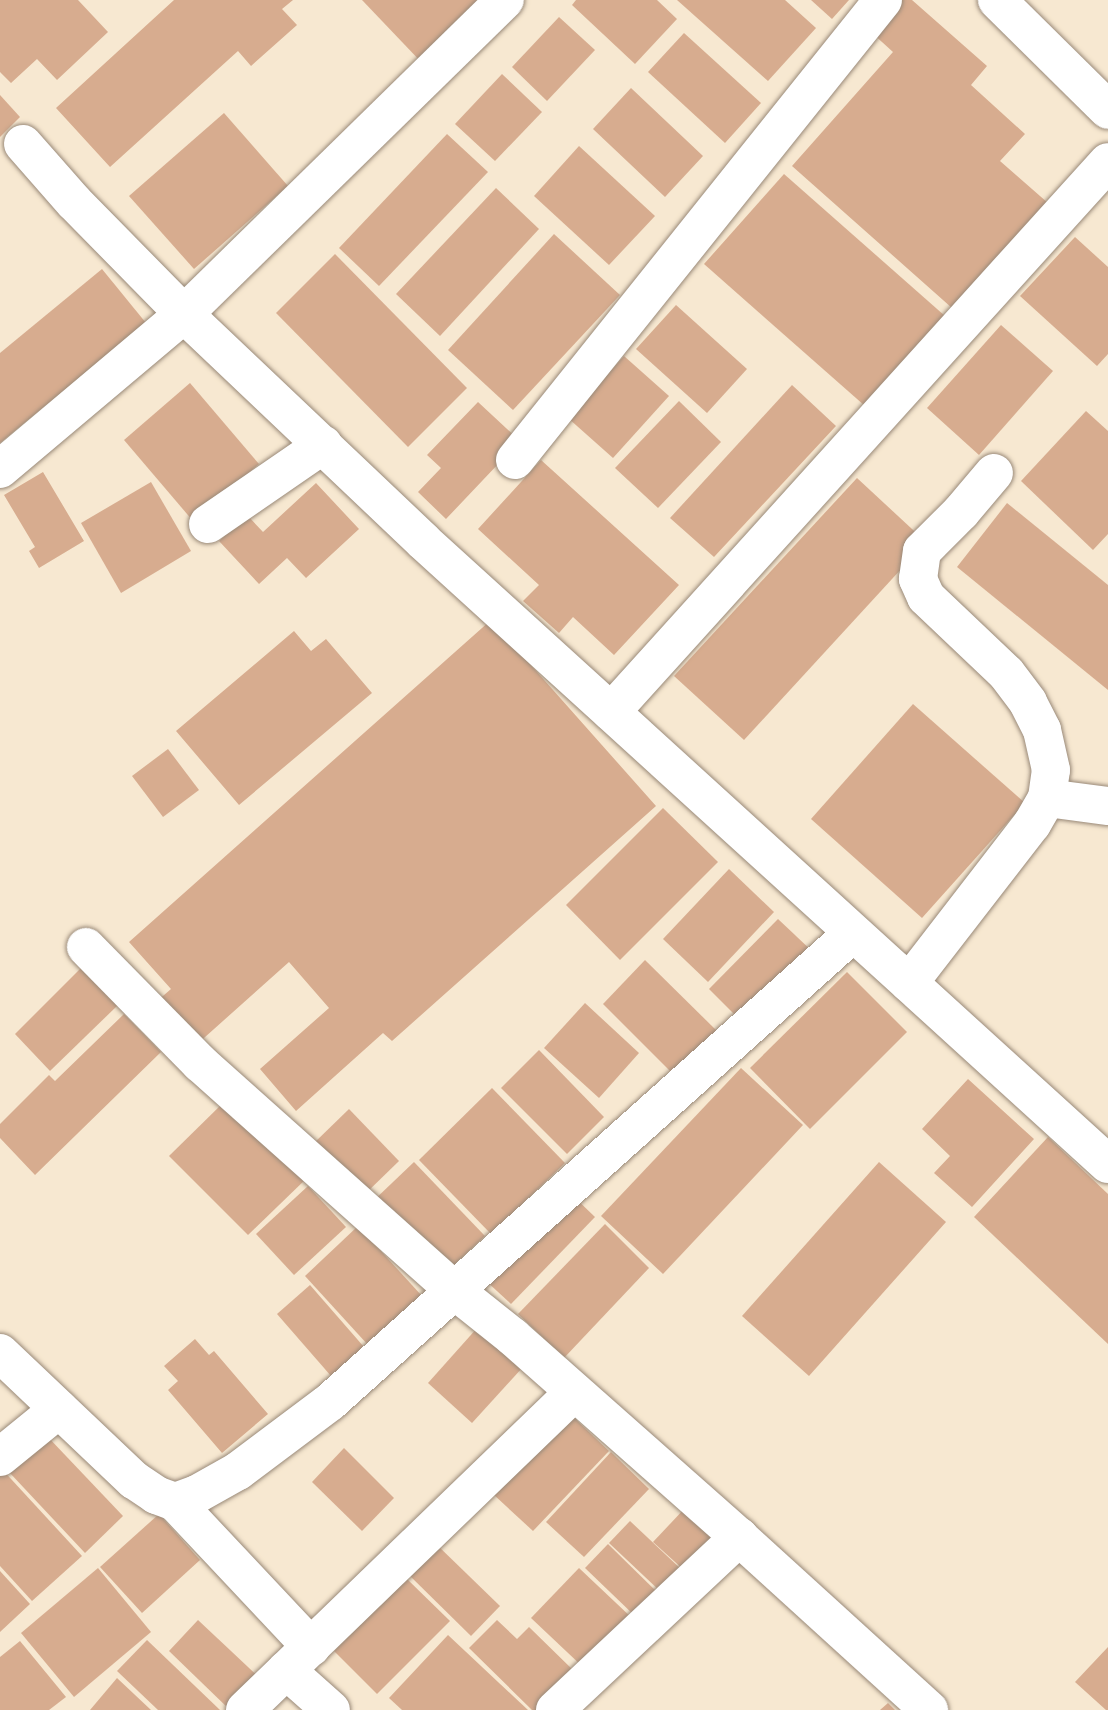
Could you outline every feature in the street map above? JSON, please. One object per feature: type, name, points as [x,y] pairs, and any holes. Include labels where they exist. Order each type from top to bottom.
[{"type":"street","points":[[0,469],[184,314],[505,0]]},
{"type":"street","points":[[515,460],[883,0]]},
{"type":"street","points":[[997,0],[1108,110]]},
{"type":"street","points":[[23,144],[74,202],[184,314],[422,541],[1108,1164]]},
{"type":"street","points":[[611,712],[1108,162]]},
{"type":"street","points":[[208,524],[323,444]]},
{"type":"street","points":[[909,983],[1032,824],[1047,798],[1051,770],[1042,730],[1028,702],[1006,673],[926,597],[918,579],[922,551],[961,513],[994,473]]},
{"type":"street","points":[[1047,798],[1108,806]]},
{"type":"street","points":[[175,1502],[197,1494],[238,1471],[330,1402],[853,933]]},
{"type":"street","points":[[86,947],[200,1063],[454,1290],[513,1337],[739,1537],[929,1710]]},
{"type":"street","points":[[0,1353],[134,1480],[156,1495],[175,1502],[299,1659],[331,1710]]},
{"type":"street","points":[[245,1710],[574,1392]]},
{"type":"street","points":[[0,1457],[59,1409]]},
{"type":"street","points":[[555,1710],[739,1537]]},
{"type":"building","points":[[0,0],[78,0],[108,32],[57,80],[37,59],[11,83],[0,72]]},
{"type":"building","points":[[174,0],[293,0],[282,9],[297,25],[251,66],[238,51],[110,167],[56,108]]},
{"type":"building","points":[[362,0],[490,0],[423,64]]},
{"type":"building","points":[[576,0],[657,0],[677,19],[635,64],[572,5]]},
{"type":"building","points":[[677,0],[785,0],[816,28],[768,81]]},
{"type":"building","points":[[811,0],[849,0],[832,19]]},
{"type":"building","points":[[900,0],[912,0],[987,66],[971,85],[1025,134],[1000,161],[1048,203],[952,308],[792,166],[893,52],[871,32]]},
{"type":"building","points":[[559,17],[595,50],[547,101],[512,67]]},
{"type":"building","points":[[684,33],[761,103],[725,143],[648,72]]},
{"type":"building","points":[[502,74],[542,112],[495,161],[455,124]]},
{"type":"building","points":[[631,88],[703,156],[665,197],[593,129]]},
{"type":"building","points":[[0,95],[20,117],[0,137]]},
{"type":"building","points":[[224,113],[288,186],[194,269],[129,196]]},
{"type":"building","points":[[447,134],[488,172],[379,286],[339,248]]},
{"type":"building","points":[[579,146],[655,216],[609,265],[534,196]]},
{"type":"building","points":[[784,174],[945,316],[865,406],[704,264]]},
{"type":"building","points":[[496,188],[539,229],[440,336],[396,294]]},
{"type":"building","points":[[554,234],[620,295],[513,410],[448,350]]},
{"type":"building","points":[[1075,237],[1108,267],[1108,354],[1097,366],[1020,296]]},
{"type":"building","points":[[335,254],[467,388],[408,447],[276,313]]},
{"type":"building","points":[[102,269],[146,323],[0,443],[0,353]]},
{"type":"building","points":[[676,305],[747,369],[707,413],[636,349]]},
{"type":"building","points":[[1001,325],[1053,371],[979,455],[927,408]]},
{"type":"building","points":[[624,356],[669,396],[613,458],[568,418]]},
{"type":"building","points":[[190,383],[259,464],[193,521],[124,440]]},
{"type":"building","points":[[792,385],[836,426],[714,557],[670,518]]},
{"type":"building","points":[[679,401],[721,442],[658,508],[615,468]]},
{"type":"building","points":[[478,402],[520,441],[446,519],[418,492],[441,468],[427,455]]},
{"type":"building","points":[[1086,411],[1108,431],[1108,534],[1093,550],[1021,481]]},
{"type":"building","points":[[541,460],[679,585],[614,655],[573,617],[559,633],[523,601],[539,585],[478,529]]},
{"type":"building","points":[[43,472],[84,541],[39,568],[29,551],[35,547],[4,495]]},
{"type":"building","points":[[857,478],[926,542],[744,740],[674,676]]},
{"type":"building","points":[[151,482],[191,551],[121,593],[81,523]]},
{"type":"building","points":[[316,483],[359,529],[306,578],[287,558],[259,584],[219,541],[247,515],[263,532]]},
{"type":"building","points":[[1007,503],[1108,585],[1108,690],[957,567]]},
{"type":"building","points":[[491,620],[656,806],[392,1041],[383,1033],[296,1111],[260,1069],[329,1008],[289,962],[195,1046],[156,1002],[171,989],[129,942]]},
{"type":"building","points":[[294,631],[311,651],[326,639],[372,693],[239,805],[176,731]]},
{"type":"building","points":[[913,704],[1025,803],[922,918],[811,819]]},
{"type":"building","points":[[168,749],[199,790],[163,817],[132,776]]},
{"type":"building","points":[[663,808],[718,862],[620,960],[566,905]]},
{"type":"building","points":[[729,869],[774,912],[708,982],[663,939]]},
{"type":"building","points":[[778,919],[813,952],[743,1023],[709,989]]},
{"type":"building","points":[[645,960],[718,1032],[675,1076],[603,1004]]},
{"type":"building","points":[[81,968],[118,1005],[50,1071],[15,1034]]},
{"type":"building","points":[[847,972],[907,1032],[810,1129],[750,1068]]},
{"type":"building","points":[[585,1003],[639,1053],[599,1098],[544,1048]]},
{"type":"building","points":[[124,1014],[161,1052],[35,1175],[0,1138],[0,1124],[49,1075],[55,1081]]},
{"type":"building","points":[[539,1050],[604,1117],[567,1154],[501,1088]]},
{"type":"building","points":[[741,1068],[803,1125],[663,1274],[601,1216]]},
{"type":"building","points":[[968,1079],[1034,1139],[972,1207],[934,1173],[950,1156],[922,1129]]},
{"type":"building","points":[[492,1088],[565,1163],[491,1234],[419,1160]]},
{"type":"building","points":[[225,1101],[308,1177],[248,1235],[169,1156]]},
{"type":"building","points":[[349,1109],[399,1161],[362,1197],[312,1145]]},
{"type":"building","points":[[1048,1137],[1108,1194],[1108,1344],[974,1217]]},
{"type":"building","points":[[414,1162],[485,1236],[441,1277],[371,1203]]},
{"type":"building","points":[[879,1162],[946,1222],[809,1376],[742,1316]]},
{"type":"building","points":[[308,1186],[346,1227],[294,1275],[256,1234]]},
{"type":"building","points":[[570,1193],[595,1217],[511,1304],[485,1280]]},
{"type":"building","points":[[605,1224],[649,1268],[564,1358],[518,1314]]},
{"type":"building","points":[[358,1226],[422,1296],[368,1345],[305,1276]]},
{"type":"building","points":[[310,1285],[364,1347],[331,1376],[277,1314]]},
{"type":"building","points":[[478,1327],[523,1367],[472,1423],[428,1383]]},
{"type":"building","points":[[195,1339],[209,1355],[214,1351],[268,1414],[222,1453],[168,1390],[178,1381],[164,1366]]},
{"type":"building","points":[[569,1413],[609,1451],[533,1531],[493,1494]]},
{"type":"building","points":[[47,1436],[123,1516],[85,1553],[9,1472]]},
{"type":"building","points":[[344,1448],[394,1498],[362,1531],[312,1482]]},
{"type":"building","points":[[611,1452],[649,1489],[584,1557],[546,1522]]},
{"type":"building","points":[[0,1467],[82,1556],[32,1601],[0,1566]]},
{"type":"building","points":[[686,1507],[717,1536],[685,1571],[653,1542]]},
{"type":"building","points":[[159,1514],[200,1560],[142,1613],[100,1567]]},
{"type":"building","points":[[630,1521],[682,1570],[661,1592],[609,1543]]},
{"type":"building","points":[[435,1543],[500,1606],[471,1636],[407,1573]]},
{"type":"building","points":[[608,1544],[659,1594],[636,1617],[585,1568]]},
{"type":"building","points":[[98,1568],[151,1632],[74,1697],[21,1633]]},
{"type":"building","points":[[579,1568],[633,1619],[585,1669],[531,1618]]},
{"type":"building","points":[[0,1571],[30,1604],[0,1632]]},
{"type":"building","points":[[406,1578],[450,1621],[377,1694],[334,1651]]},
{"type":"building","points":[[198,1620],[263,1681],[230,1710],[169,1651]]},
{"type":"building","points":[[497,1620],[517,1639],[529,1627],[574,1671],[537,1710],[532,1710],[469,1648]]},
{"type":"building","points":[[448,1635],[528,1710],[402,1710],[389,1698]]},
{"type":"building","points":[[147,1640],[220,1710],[158,1710],[117,1671]]},
{"type":"building","points":[[20,1641],[66,1697],[49,1710],[0,1710],[0,1657]]},
{"type":"building","points":[[1108,1647],[1108,1710],[1106,1710],[1075,1682]]},
{"type":"building","points":[[117,1678],[151,1710],[90,1710]]},
{"type":"building","points":[[888,1703],[895,1710],[880,1710]]}]
